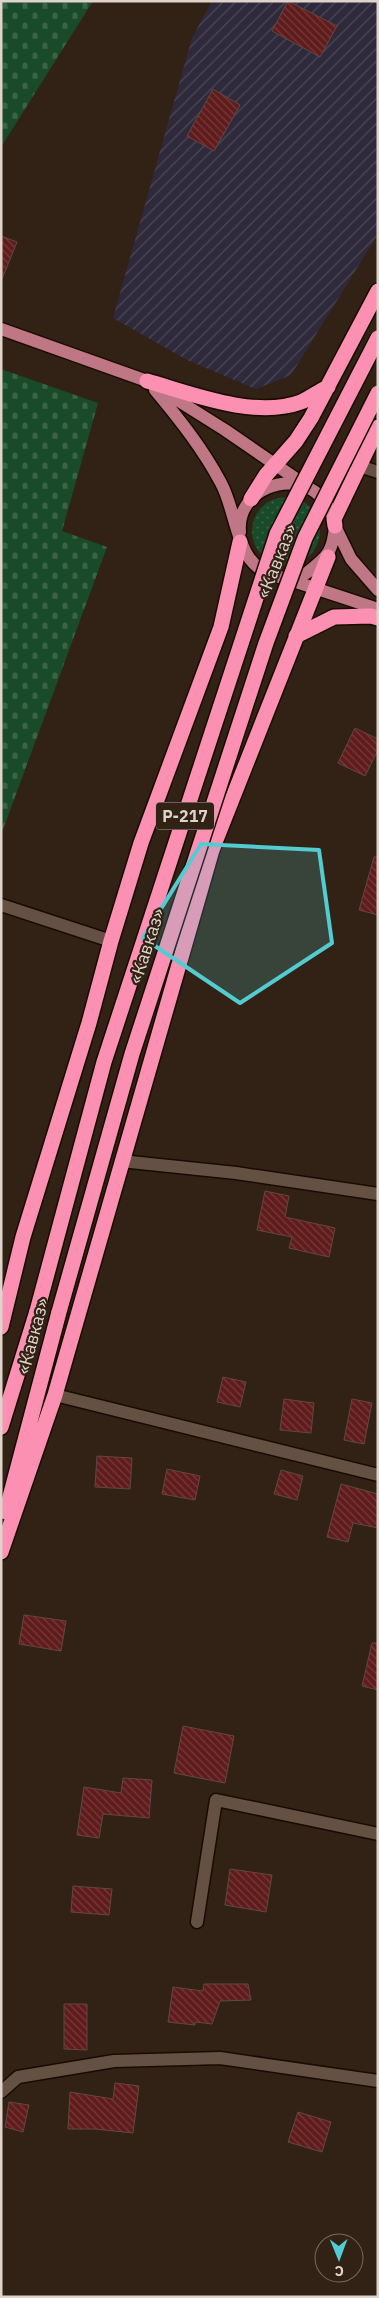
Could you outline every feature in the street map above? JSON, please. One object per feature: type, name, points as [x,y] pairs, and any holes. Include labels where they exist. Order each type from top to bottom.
[{"type":"highway","points":[[251,499],[274,464],[296,441],[311,418],[378,290]]},
{"type":"highway","name":"«Кавказ»","points":[[1,1427],[37,1311],[104,1062],[277,534],[378,338]]},
{"type":"highway","points":[[147,380],[245,407],[267,407],[301,402],[328,386]]},
{"type":"highway","name":"«Кавказ»","points":[[1,1528],[59,1312],[132,1054],[266,643],[305,538],[378,393]]},
{"type":"highway","points":[[335,522],[378,427]]},
{"type":"highway","points":[[1,1326],[23,1237],[89,1023],[111,941],[141,843],[221,627],[240,542]]},
{"type":"highway","points":[[296,636],[328,557]]},
{"type":"highway","points":[[296,636],[334,617],[371,616],[378,618]]},
{"type":"highway","name":"Р-217","points":[[1,1552],[55,1395],[212,850],[296,636]]},
{"type":"main road","points":[[1,329],[147,380],[320,495],[329,506],[351,558],[378,590]]},
{"type":"main road","points":[[147,380],[190,432],[222,485],[240,542],[246,556],[257,568],[270,576],[286,578],[378,609]]},
{"type":"main road","points":[[240,542],[239,527],[243,512],[251,499],[263,489],[277,483],[293,483],[308,487]]},
{"type":"main road","points":[[286,578],[302,576],[328,557],[334,542],[335,522]]},
{"type":"street","points":[[359,466],[378,472]]},
{"type":"street","points":[[1,905],[111,941]]},
{"type":"street","points":[[121,1161],[236,1173],[378,1194]]},
{"type":"street","points":[[55,1395],[378,1475]]},
{"type":"street","points":[[197,1922],[216,1800],[378,1834]]},
{"type":"street","points":[[1,2092],[18,2077],[114,2061],[220,2058],[378,2081]]},
{"type":"highlighted area","points":[[201,844],[319,850],[332,943],[240,1003],[143,938]]},
{"type":"shaded area","points":[[212,1],[378,1],[378,234],[291,375],[256,389],[187,360],[113,318],[192,38]]},
{"type":"green space","points":[[1,1],[93,1],[1,147]]},
{"type":"green space","points":[[1,369],[98,403],[62,531],[107,547],[1,835]]},
{"type":"green space","points":[[279,497],[293,497],[305,502],[315,512],[320,524],[320,538],[315,550],[305,560],[293,565],[279,565],[267,560],[257,550],[252,538],[252,524],[257,512],[267,502]]},
{"type":"building","points":[[288,1],[337,26],[320,57],[272,31]]},
{"type":"building","points":[[213,89],[240,105],[214,151],[187,136]]},
{"type":"building","points":[[1,236],[17,242],[2,279],[1,279]]},
{"type":"building","points":[[355,728],[378,739],[378,750],[365,776],[338,763]]},
{"type":"building","points":[[374,857],[378,857],[378,915],[359,910]]},
{"type":"building","points":[[265,1191],[289,1196],[285,1217],[335,1228],[329,1257],[289,1248],[292,1237],[257,1230]]},
{"type":"building","points":[[223,1377],[246,1382],[240,1407],[217,1402]]},
{"type":"building","points":[[284,1399],[314,1403],[311,1433],[280,1430]]},
{"type":"building","points":[[352,1399],[372,1403],[364,1444],[344,1440]]},
{"type":"building","points":[[97,1456],[132,1458],[130,1489],[95,1487]]},
{"type":"building","points":[[167,1469],[200,1476],[195,1500],[162,1494]]},
{"type":"building","points":[[281,1470],[303,1476],[297,1500],[274,1494]]},
{"type":"building","points":[[341,1484],[378,1494],[378,1528],[353,1523],[348,1542],[327,1537]]},
{"type":"building","points":[[24,1615],[66,1621],[61,1651],[19,1644]]},
{"type":"building","points":[[372,1643],[378,1643],[378,1690],[362,1686]]},
{"type":"building","points":[[183,1726],[234,1736],[225,1783],[174,1773]]},
{"type":"building","points":[[123,1778],[152,1780],[149,1818],[103,1814],[99,1838],[77,1835],[84,1787],[121,1793]]},
{"type":"building","points":[[230,1869],[272,1875],[266,1912],[225,1905]]},
{"type":"building","points":[[73,1886],[112,1889],[109,1915],[71,1912]]},
{"type":"building","points":[[204,1984],[248,1984],[251,2000],[220,2001],[212,2024],[195,2022],[195,2025],[168,2022],[173,1987],[203,1991]]},
{"type":"building","points":[[64,2004],[87,2004],[87,2050],[64,2049]]},
{"type":"building","points":[[115,2083],[139,2086],[133,2133],[95,2129],[68,2129],[70,2092],[113,2099]]},
{"type":"building","points":[[9,2102],[29,2105],[23,2132],[5,2127]]},
{"type":"building","points":[[298,2112],[331,2122],[322,2152],[288,2142]]}]
